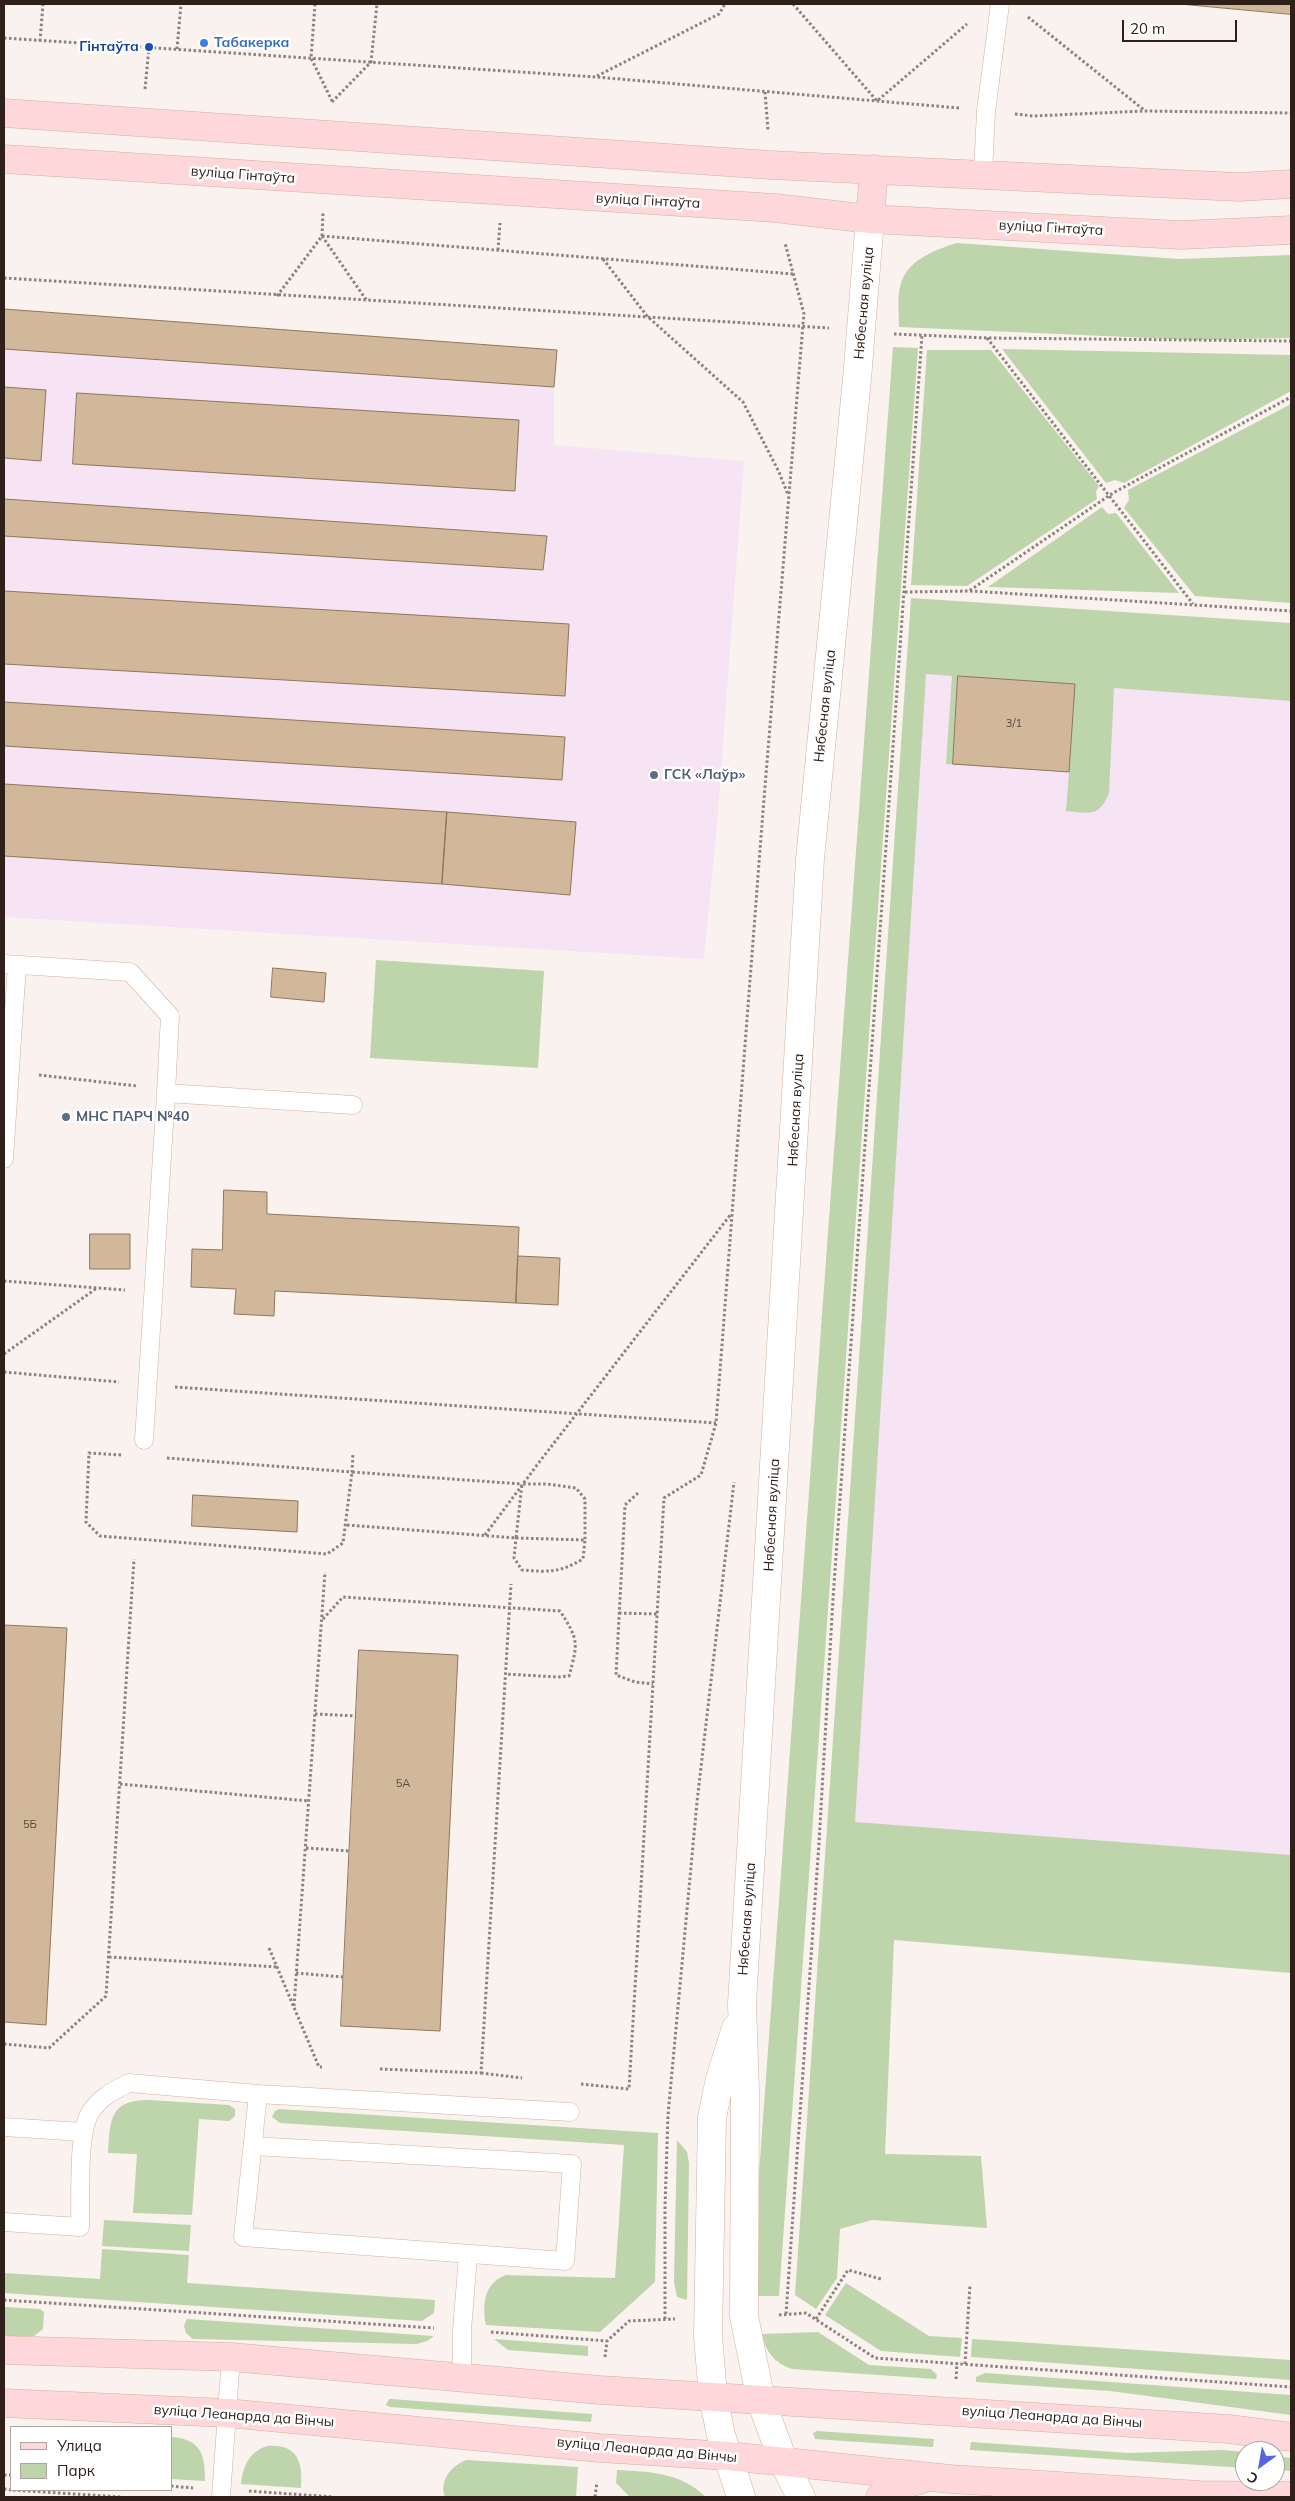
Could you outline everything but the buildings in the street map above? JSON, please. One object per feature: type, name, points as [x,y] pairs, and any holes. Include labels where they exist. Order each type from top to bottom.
[{"type":"main road","points":[[4,113],[328,137],[771,165],[982,173],[1239,187],[1291,184]]},
{"type":"main road","name":"вуліца Гінтаўта","points":[[4,158],[776,208],[870,220],[1181,235],[1291,230]]},
{"type":"main road","points":[[870,220],[874,169]]},
{"type":"main road","name":"вуліца Леанарда да Вінчы","points":[[4,2350],[230,2357],[600,2390],[713,2396],[761,2401],[954,2410],[1229,2429],[1291,2437]]},
{"type":"main road","name":"вуліца Леанарда да Вінчы","points":[[4,2403],[227,2413],[600,2448],[728,2456],[942,2478],[1200,2495],[1291,2496]]},
{"type":"main road","points":[[880,2497],[915,2480],[942,2478]]},
{"type":"street","name":"Нябесная вуліца","points":[[800,2497],[784,2463],[761,2401],[744,2316],[742,2003],[810,858],[862,332],[870,220]]},
{"type":"street","name":"Нябесная вуліца","points":[[741,2497],[728,2456],[713,2396],[708,2318],[712,2117],[720,2079],[742,2003]]},
{"type":"lane","points":[[982,173],[986,111],[1000,4]]},
{"type":"lane","points":[[4,1159],[10,1072],[10,964],[130,972],[170,1016],[144,1440]]},
{"type":"lane","points":[[165,1091],[353,1105]]},
{"type":"lane","points":[[4,2222],[80,2227],[83,2132],[90,2113],[110,2092],[129,2083],[258,2094],[570,2112]]},
{"type":"lane","points":[[252,2146],[572,2164],[565,2261],[468,2256],[243,2238],[252,2146],[258,2094]]},
{"type":"lane","points":[[4,2127],[83,2132]]},
{"type":"lane","points":[[462,2377],[462,2330],[468,2256]]},
{"type":"lane","points":[[221,2497],[230,2357]]},
{"type":"path","points":[[40,41],[43,4]]},
{"type":"path","points":[[177,49],[181,4]]},
{"type":"path","points":[[316,4],[312,58],[332,102],[328,137]]},
{"type":"path","points":[[332,102],[371,62],[376,4]]},
{"type":"path","points":[[596,77],[719,14],[725,4]]},
{"type":"path","points":[[793,4],[877,101]]},
{"type":"path","points":[[1028,16],[1144,111]]},
{"type":"path","points":[[877,101],[968,23]]},
{"type":"path","points":[[4,38],[596,77],[1033,116],[1144,111],[1291,113]]},
{"type":"path","points":[[141,123],[150,47]]},
{"type":"path","points":[[322,236],[793,274]]},
{"type":"path","points":[[277,296],[322,236]]},
{"type":"path","points":[[322,236],[367,301]]},
{"type":"path","points":[[603,259],[647,316],[743,402],[779,472],[788,496]]},
{"type":"path","points":[[4,278],[277,296],[803,324],[862,332],[922,335],[987,338],[1291,341]]},
{"type":"path","points":[[571,2083],[628,2088],[664,1498],[701,1475],[716,1423],[803,324]]},
{"type":"path","points":[[922,335],[834,1579],[820,1843],[786,2314],[806,2313],[875,2358],[1291,2387]]},
{"type":"path","points":[[987,338],[1193,604]]},
{"type":"path","points":[[969,591],[1109,495],[1291,397]]},
{"type":"path","points":[[905,592],[969,591],[1291,610]]},
{"type":"path","points":[[10,1072],[165,1091]]},
{"type":"path","points":[[485,1535],[522,1484],[732,1214]]},
{"type":"path","points":[[4,1281],[153,1292]]},
{"type":"path","points":[[4,1354],[98,1288]]},
{"type":"path","points":[[4,1372],[147,1385],[716,1423]]},
{"type":"path","points":[[128,1456],[89,1453],[86,1522],[100,1536],[327,1554],[343,1543],[347,1525],[353,1453]]},
{"type":"path","points":[[157,1458],[522,1484],[547,1484],[576,1488],[585,1499],[583,1559],[565,1569],[544,1572],[522,1570],[514,1558],[522,1484]]},
{"type":"path","points":[[665,2320],[664,2207],[668,2115],[697,1802],[734,1482]]},
{"type":"path","points":[[638,1493],[625,1505],[616,1675],[635,1682],[653,1684]]},
{"type":"path","points":[[347,1525],[516,1538],[585,1540]]},
{"type":"path","points":[[4,2044],[49,2048],[106,1996],[134,1559]]},
{"type":"path","points":[[294,2007],[325,1572]]},
{"type":"path","points":[[481,2073],[511,1584]]},
{"type":"path","points":[[322,1620],[343,1597],[510,1607],[560,1612],[575,1634],[576,1651],[569,1676],[558,1678],[506,1674]]},
{"type":"path","points":[[619,1613],[657,1614]]},
{"type":"path","points":[[315,1714],[356,1716]]},
{"type":"path","points":[[120,1784],[309,1801]]},
{"type":"path","points":[[306,1848],[350,1851]]},
{"type":"path","points":[[269,1948],[319,2067],[328,2067]]},
{"type":"path","points":[[108,1957],[278,1967]]},
{"type":"path","points":[[296,1973],[343,1977]]},
{"type":"path","points":[[376,2069],[481,2073],[526,2078]]},
{"type":"path","points":[[816,2319],[848,2270],[881,2279]]},
{"type":"path","points":[[965,2364],[970,2285]]},
{"type":"path","points":[[4,2300],[607,2341],[629,2321]]},
{"type":"path","points":[[28,2491],[121,2497]]},
{"type":"path","points":[[263,2492],[263,2497]]},
{"type":"shaded area","points":[[4,309],[557,350],[554,387],[554,445],[744,461],[718,811],[704,959],[4,917]]},
{"type":"shaded area","points":[[916,673],[1291,701],[1291,1874],[835,1843]]},
{"type":"green space","points":[[957,243],[1179,259],[1291,255],[1291,338],[1195,340],[899,327],[899,292],[903,278],[908,270],[914,263],[930,253]]},
{"type":"green space","points":[[893,347],[918,348],[779,2296],[758,2296],[759,2173]]},
{"type":"green space","points":[[1002,349],[1291,355],[1291,391],[1124,483],[1115,480],[1106,483]]},
{"type":"green space","points":[[927,350],[991,350],[1099,486],[1096,492],[1097,499],[967,586],[911,585]]},
{"type":"green space","points":[[1291,404],[1291,603],[1195,596],[1124,508],[1129,500],[1128,490]]},
{"type":"green space","points":[[1102,507],[1108,514],[1116,513],[1179,593],[988,587]]},
{"type":"green space","points":[[911,598],[1291,623],[1291,701],[1114,688],[1109,793],[1101,807],[1097,810],[1081,813],[1066,811],[1069,772],[946,764],[952,676],[926,674],[855,1822],[1291,1855],[1291,1973],[894,1940],[885,2154],[981,2156],[987,2228],[872,2220],[840,2229],[837,2278],[816,2309],[795,2295]]},
{"type":"green space","points":[[376,960],[544,971],[538,1068],[370,1058]]},
{"type":"green space","points":[[148,2100],[229,2105],[235,2109],[235,2116],[229,2121],[199,2119],[192,2215],[133,2213],[137,2154],[108,2153],[111,2122],[114,2114],[126,2104]]},
{"type":"green space","points":[[279,2109],[658,2133],[655,2282],[600,2332],[486,2325],[484,2309],[486,2295],[493,2283],[506,2275],[615,2278],[624,2145],[280,2123],[272,2117],[275,2111]]},
{"type":"green space","points":[[677,2140],[687,2152],[689,2163],[687,2300],[677,2297],[674,2282]]},
{"type":"green space","points":[[104,2220],[191,2225],[189,2251],[102,2246]]},
{"type":"green space","points":[[102,2249],[189,2255],[187,2283],[435,2300],[434,2313],[422,2321],[4,2293],[4,2273],[100,2279]]},
{"type":"green space","points":[[846,2283],[929,2336],[962,2338],[960,2357],[881,2351],[825,2315]]},
{"type":"green space","points":[[4,2307],[40,2309],[44,2312],[43,2329],[34,2336],[4,2336]]},
{"type":"green space","points":[[187,2319],[434,2336],[427,2341],[417,2344],[193,2339],[186,2333],[184,2326]]},
{"type":"green space","points":[[818,2332],[869,2365],[931,2369],[937,2375],[936,2379],[792,2369],[781,2364],[772,2356],[768,2351],[762,2334]]},
{"type":"green space","points":[[494,2339],[588,2346],[588,2356],[508,2350]]},
{"type":"green space","points":[[972,2339],[1291,2360],[1291,2380],[971,2357]]},
{"type":"green space","points":[[985,2373],[1291,2395],[1291,2415],[1110,2391],[976,2382],[976,2377]]},
{"type":"green space","points":[[389,2399],[592,2414],[591,2422],[390,2407],[386,2405]]},
{"type":"green space","points":[[817,2431],[934,2439],[933,2447],[815,2439],[813,2433]]},
{"type":"green space","points":[[172,2437],[189,2441],[199,2450],[204,2463],[205,2481],[172,2479]]},
{"type":"green space","points":[[971,2442],[1128,2453],[1223,2450],[1235,2451],[1235,2467],[970,2450]]},
{"type":"green space","points":[[267,2446],[286,2448],[296,2456],[301,2470],[301,2488],[241,2484],[243,2471],[248,2460],[256,2452]]},
{"type":"green space","points":[[1285,2457],[1291,2458],[1291,2471],[1285,2471]]},
{"type":"green space","points":[[467,2460],[578,2467],[576,2497],[445,2497],[444,2485],[448,2474],[461,2462]]},
{"type":"green space","points":[[617,2470],[653,2473],[675,2478],[696,2489],[706,2497],[630,2497],[616,2483]]},
{"type":"place","name":"Табакерка","points":[[204,43]]},
{"type":"place","name":"Гінтаўта","points":[[149,47]]},
{"type":"place","name":"ГСК «Лаўр»","points":[[654,775]]},
{"type":"place","name":"МНС ПАРЧ №40","points":[[66,1117]]}]
